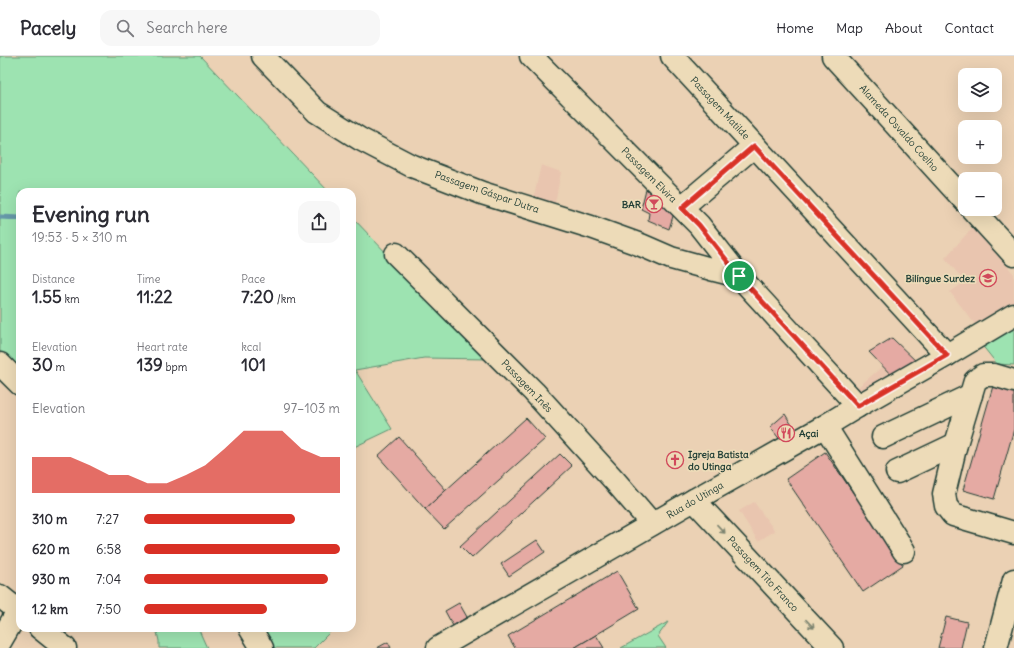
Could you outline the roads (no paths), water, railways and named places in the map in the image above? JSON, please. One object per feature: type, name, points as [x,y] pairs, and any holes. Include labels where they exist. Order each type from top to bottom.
[{"type":"main road","name":"Passagem Gáspar Dutra","points":[[263,56],[317,112],[360,139],[412,166],[482,193],[591,227],[671,258],[739,276]]},
{"type":"main road","name":"Passagem Elvira","points":[[531,56],[699,225],[739,276],[858,406]]},
{"type":"main road","name":"Passagem Matilde","points":[[672,56],[947,355]]},
{"type":"main road","name":"Alameda Osvaldo Coelho","points":[[833,56],[958,193]]},
{"type":"main road","points":[[682,208],[754,146]]},
{"type":"main road","points":[[978,216],[1014,255]]},
{"type":"main road","name":"Passagem Inês","points":[[396,254],[534,392],[652,524]]},
{"type":"main road","name":"Rua do Utinga","points":[[438,648],[825,426],[1014,315]]},
{"type":"main road","points":[[0,364],[16,380]]},
{"type":"main road","points":[[1014,380],[994,375],[983,375],[974,381],[956,444],[944,494],[946,506],[953,514],[1014,533]]},
{"type":"main road","points":[[883,437],[971,395]]},
{"type":"main road","points":[[825,426],[904,551]]},
{"type":"main road","points":[[897,472],[956,444]]},
{"type":"main road","name":"Passagem Tito Franco","points":[[694,500],[832,648]]},
{"type":"main road","points":[[996,648],[1014,580]]},
{"type":"main road","points":[[0,596],[16,609]]},
{"type":"main road","points":[[0,642],[16,616]]},
{"type":"main road","points":[[45,632],[66,648]]},
{"type":"main road","points":[[252,632],[262,648]]},
{"type":"waterway","points":[[0,217],[16,218]]},
{"type":"place","name":"BAR","points":[[654,204]]},
{"type":"place","name":"Bilíngue Surdez","points":[[988,278]]},
{"type":"place","name":"Açai","points":[[786,433]]},
{"type":"place","name":"Igreja Batista do Utinga","points":[[675,460]]}]
